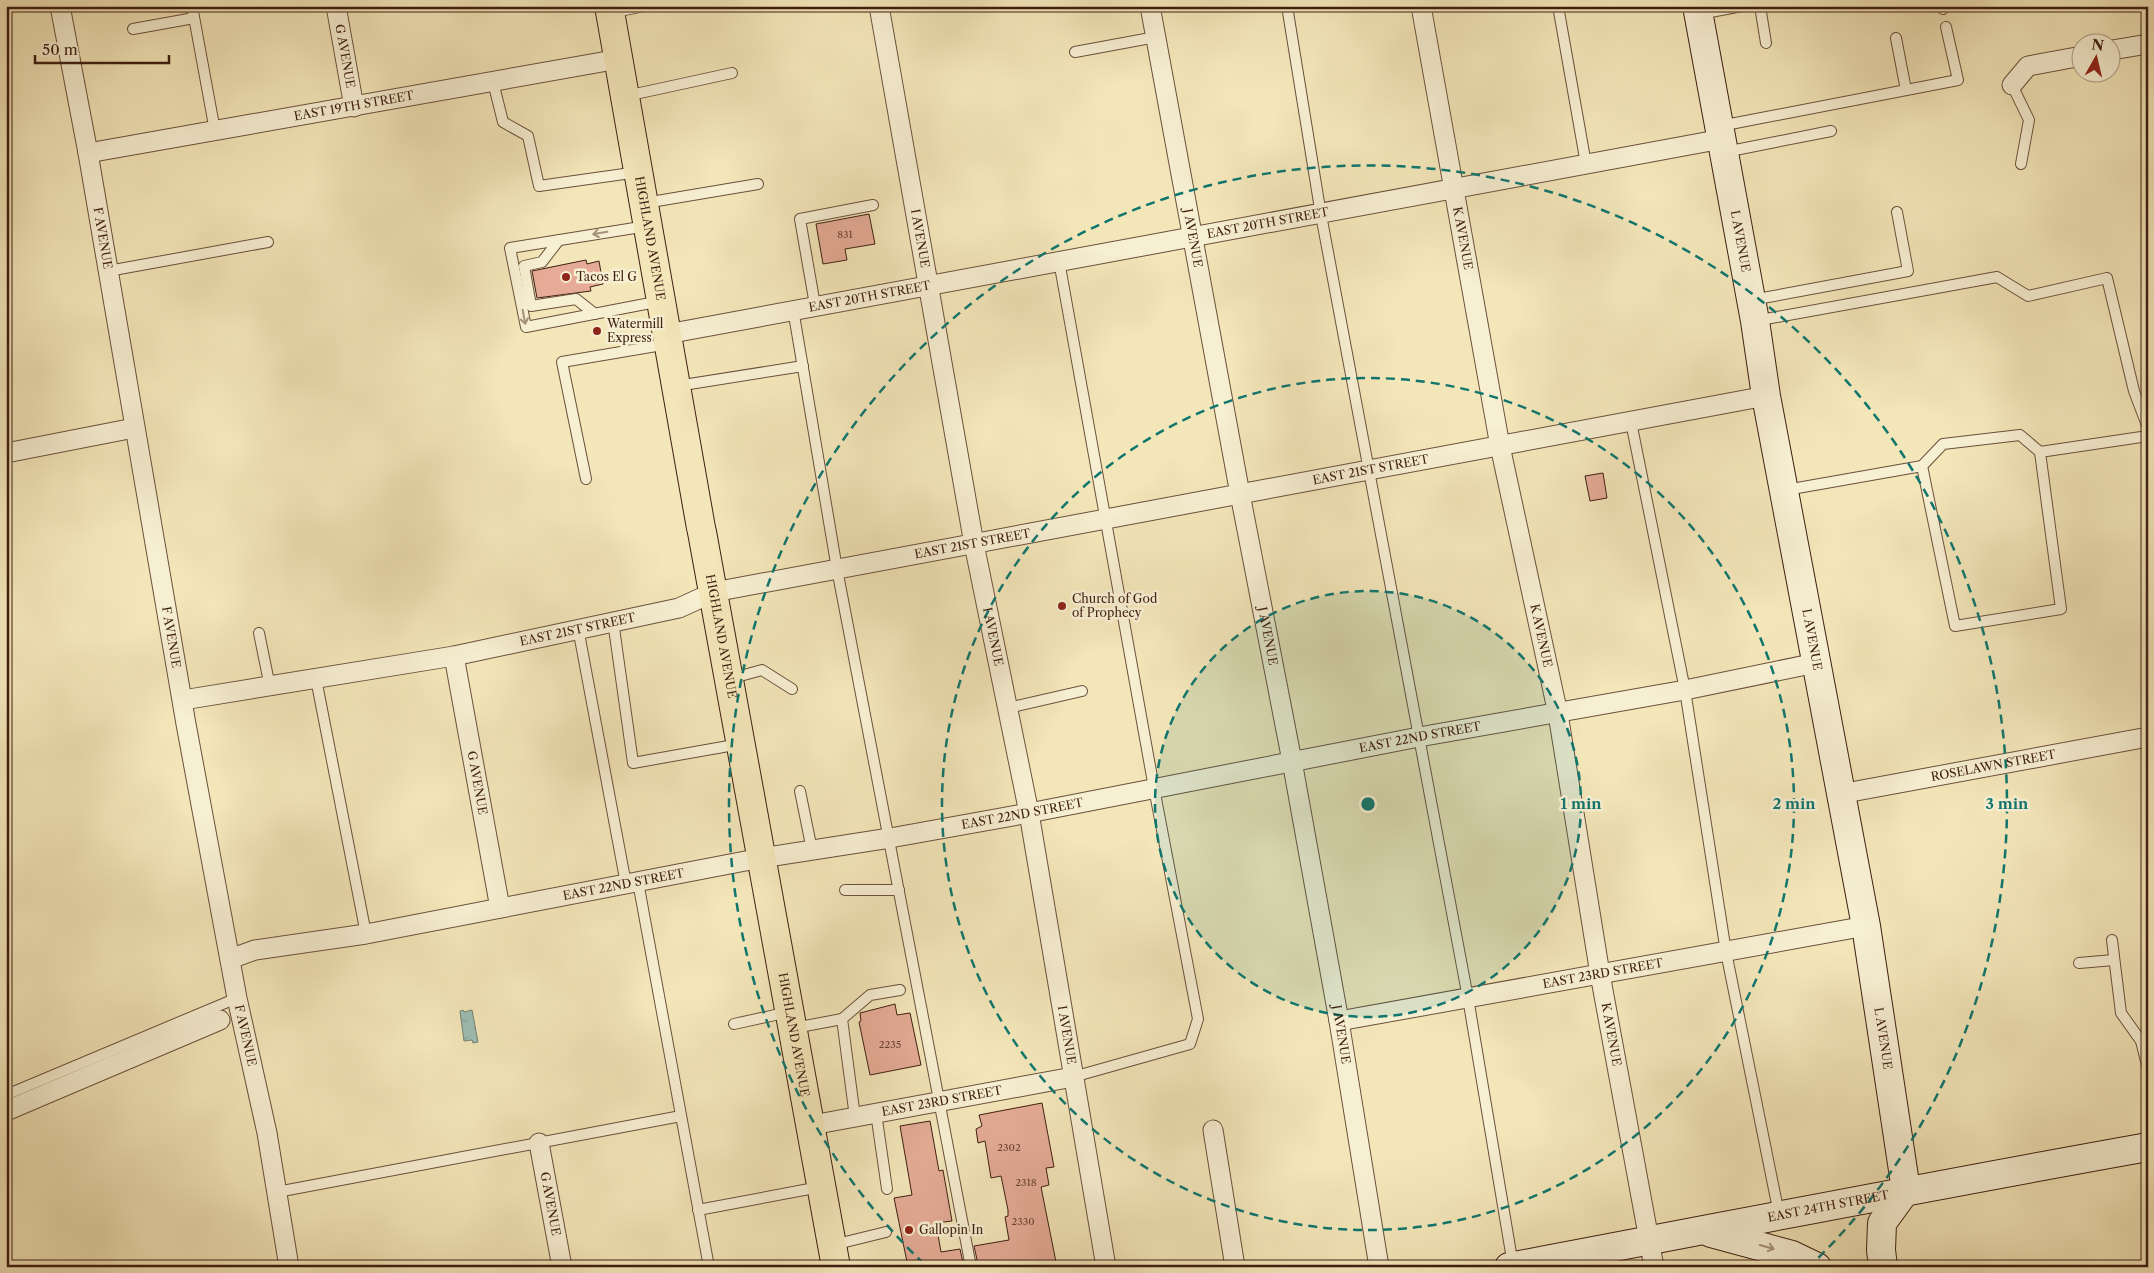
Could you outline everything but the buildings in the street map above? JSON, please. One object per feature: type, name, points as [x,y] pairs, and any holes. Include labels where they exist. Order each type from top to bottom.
[{"type":"main road","name":"HIGHLAND AVENUE","points":[[609,10],[626,97],[728,679],[812,1125],[831,1260]]},
{"type":"street","name":"F AVENUE","points":[[60,6],[88,153],[134,428],[237,998],[267,1133],[289,1267]]},
{"type":"street","name":"G AVENUE","points":[[336,6],[354,106]]},
{"type":"street","name":"I AVENUE","points":[[879,6],[930,285],[974,544],[1028,813],[1106,1267]]},
{"type":"street","name":"J AVENUE","points":[[1150,6],[1240,494],[1292,761],[1339,1021],[1379,1267]]},
{"type":"street","name":"K AVENUE","points":[[1422,6],[1453,190],[1500,446],[1558,714],[1600,974],[1654,1267]]},
{"type":"street","name":"L AVENUE","points":[[1698,10],[1753,311],[1766,396],[1866,926],[1906,1190]]},
{"type":"street","points":[[2122,48],[2148,44]]},
{"type":"street","points":[[2012,85],[2028,66],[2072,58]]},
{"type":"street","name":"EAST 19TH STREET","points":[[88,153],[619,59]]},
{"type":"street","name":"EAST 20TH STREET","points":[[668,339],[793,309],[1321,215],[1722,139]]},
{"type":"street","name":"EAST 21ST STREET","points":[[183,700],[454,656],[578,628],[679,608],[714,592],[1766,396]]},
{"type":"street","points":[[6,453],[134,428]]},
{"type":"street","name":"G AVENUE","points":[[454,656],[500,908]]},
{"type":"street","name":"EAST 22ND STREET","points":[[230,959],[255,950],[366,934],[761,858],[890,838],[1028,813],[1419,737],[1558,714],[1685,690],[1816,663]]},
{"type":"street","name":"ROSELAWN STREET","points":[[1840,794],[2148,737]]},
{"type":"street","name":"EAST 23RD STREET","points":[[1339,1021],[1866,926]]},
{"type":"street","points":[[6,1110],[220,1020]]},
{"type":"street","name":"EAST 23RD STREET","points":[[812,1125],[1072,1076]]},
{"type":"street","points":[[1213,1130],[1235,1267]]},
{"type":"street","name":"G AVENUE","points":[[539,1143],[562,1267]]},
{"type":"street","name":"EAST 24TH STREET","points":[[1511,1266],[1779,1217],[1906,1190],[2148,1147]]},
{"type":"street","points":[[1883,1267],[1880,1250],[1882,1223],[1906,1190]]},
{"type":"street","points":[[1702,1231],[1792,1255],[1817,1267]]},
{"type":"lane","points":[[192,6],[215,130]]},
{"type":"lane","points":[[609,10],[644,6]]},
{"type":"lane","points":[[1287,6],[1321,215],[1468,998],[1511,1266]]},
{"type":"lane","points":[[1558,6],[1586,164]]},
{"type":"lane","points":[[1698,10],[1742,6]]},
{"type":"lane","points":[[1760,6],[1766,43]]},
{"type":"lane","points":[[133,29],[194,18]]},
{"type":"lane","points":[[1722,139],[1906,90],[1958,80],[1946,27]]},
{"type":"lane","points":[[1075,52],[1156,37]]},
{"type":"lane","points":[[1896,38],[1906,90]]},
{"type":"lane","points":[[626,97],[732,73]]},
{"type":"lane","points":[[493,82],[503,122],[528,136],[539,186],[638,172]]},
{"type":"lane","points":[[2012,85],[2029,120],[2021,164]]},
{"type":"lane","points":[[1722,139],[1832,131]]},
{"type":"lane","points":[[661,301],[526,328],[510,248],[559,240],[758,184]]},
{"type":"lane","points":[[815,305],[800,219],[873,205]]},
{"type":"lane","points":[[1753,311],[1908,271],[1897,212]]},
{"type":"lane","points":[[559,240],[542,262],[524,266],[531,306],[576,299],[596,314]]},
{"type":"lane","points":[[108,271],[268,242]]},
{"type":"lane","points":[[1059,261],[1104,519],[1198,1019],[1196,1031],[1190,1044],[1072,1076]]},
{"type":"lane","points":[[1753,311],[1997,277],[2028,296],[2107,278],[2134,392],[2148,428]]},
{"type":"lane","points":[[793,309],[837,569],[971,1267]]},
{"type":"lane","points":[[586,479],[562,362],[668,339]]},
{"type":"lane","points":[[676,386],[803,366]]},
{"type":"lane","points":[[1631,422],[1685,690],[1726,952],[1779,1217]]},
{"type":"lane","points":[[1785,490],[1922,466],[1944,444],[2020,435],[2040,452],[2061,609],[1955,626],[1922,466]]},
{"type":"lane","points":[[2040,452],[2148,436]]},
{"type":"lane","points":[[613,621],[632,763],[740,744]]},
{"type":"lane","points":[[578,628],[681,1116],[709,1267]]},
{"type":"lane","points":[[258,633],[270,687]]},
{"type":"lane","points":[[728,679],[762,670],[792,689]]},
{"type":"lane","points":[[316,679],[366,934]]},
{"type":"lane","points":[[1008,708],[1082,691]]},
{"type":"lane","points":[[800,791],[812,850]]},
{"type":"lane","points":[[845,890],[899,890]]},
{"type":"lane","points":[[2112,940],[2120,1013],[2141,1041],[2148,1069]]},
{"type":"lane","points":[[2079,963],[2114,960]]},
{"type":"lane","points":[[734,1024],[842,1019],[870,995],[900,990]]},
{"type":"lane","points":[[6,1095],[237,998]]},
{"type":"lane","points":[[842,1019],[856,1117]]},
{"type":"lane","points":[[876,1113],[887,1189]]},
{"type":"lane","points":[[277,1192],[681,1116]]},
{"type":"lane","points":[[698,1210],[822,1187]]},
{"type":"lane","points":[[831,1260],[886,1232]]},
{"type":"water","points":[[463,1010],[464,1012],[472,1010],[478,1042],[473,1043],[472,1040],[464,1041],[460,1011]]},
{"type":"place","name":"Tacos El G","points":[[566,277]]},
{"type":"place","name":"Watermill Express","points":[[597,331]]},
{"type":"place","name":"Church of God of Prophecy","points":[[1062,606]]},
{"type":"place","name":"Gallopin In","points":[[909,1230]]}]
